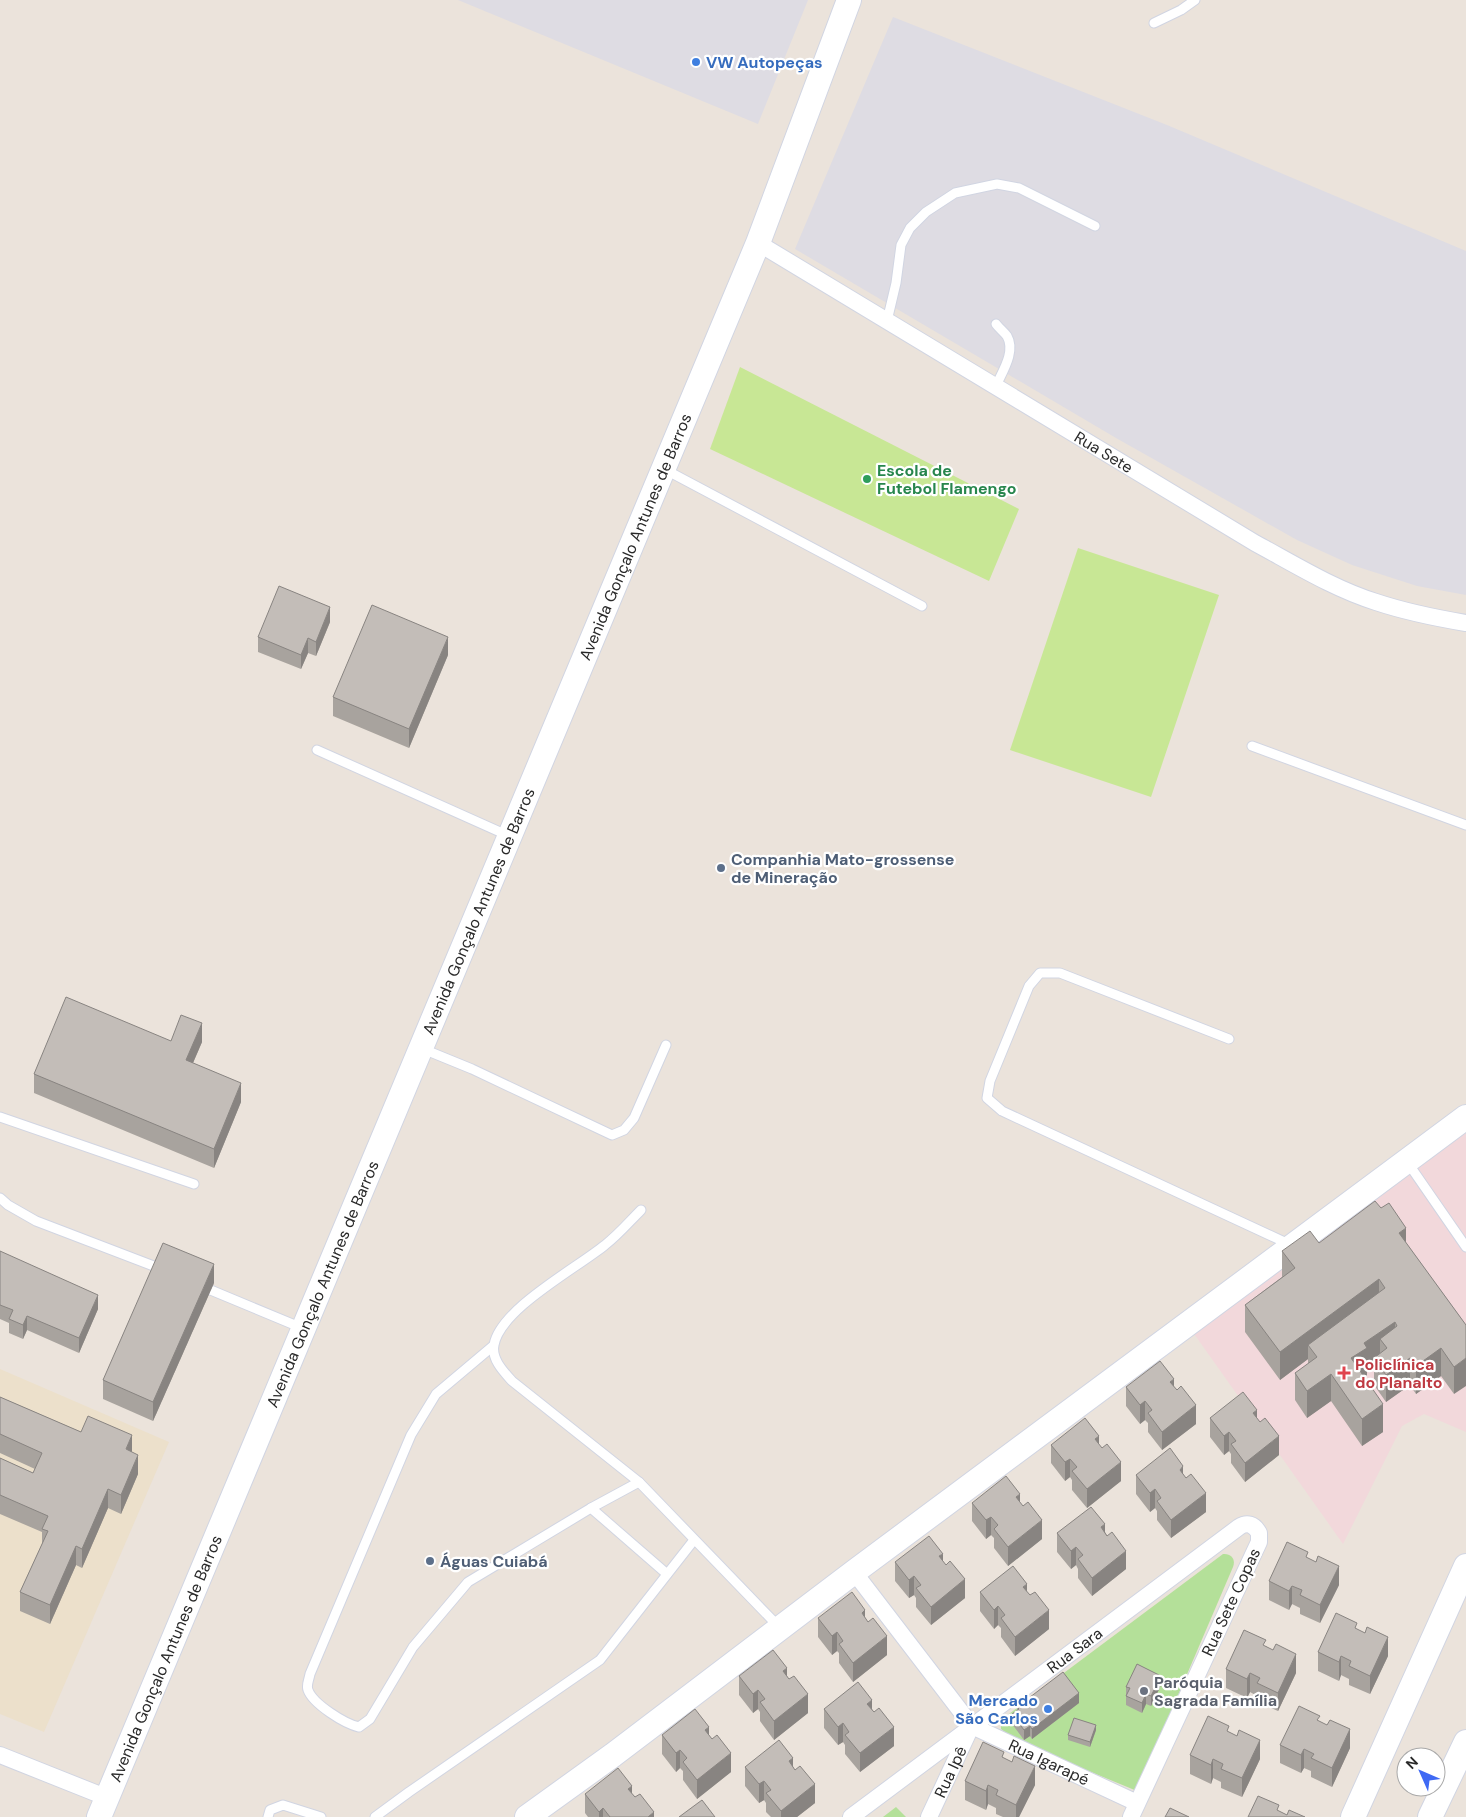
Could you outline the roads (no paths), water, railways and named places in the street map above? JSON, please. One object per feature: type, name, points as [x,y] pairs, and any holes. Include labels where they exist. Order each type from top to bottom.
[{"type":"street","name":"Avenida Gonçalo Antunes de Barros","points":[[103,1808],[758,243],[849,0]]},
{"type":"street","name":"Rua Sete","points":[[758,243],[1255,544],[1327,582],[1374,602],[1423,615],[1466,623]]},
{"type":"street","points":[[526,1817],[613,1755],[854,1572],[1466,1117]]},
{"type":"street","name":"Rua Sara","points":[[851,1817],[1239,1527],[1245,1524],[1252,1525]]},
{"type":"street","name":"Rua Sete Copas","points":[[1134,1810],[1259,1542],[1259,1533],[1252,1525]]},
{"type":"street","points":[[1353,1817],[1466,1566]]},
{"type":"street","name":"Rua Igarapé","points":[[854,1572],[972,1726],[1134,1810]]},
{"type":"street","name":"Rua Ipê","points":[[929,1817],[972,1726]]},
{"type":"street","points":[[1430,1817],[1466,1742]]},
{"type":"street","points":[[0,1755],[103,1808]]},
{"type":"lane","points":[[1154,23],[1181,10],[1194,0]]},
{"type":"lane","points":[[887,321],[896,283],[901,245],[910,228],[926,212],[956,193],[997,184],[1019,188],[1095,226]]},
{"type":"lane","points":[[996,324],[1010,344],[1010,353],[996,386]]},
{"type":"lane","points":[[663,469],[922,606]]},
{"type":"lane","points":[[1252,746],[1466,826]]},
{"type":"lane","points":[[317,750],[510,836]]},
{"type":"lane","points":[[1230,1039],[1060,973],[1040,973],[1026,995],[990,1081],[987,1098],[1002,1111],[1293,1246]]},
{"type":"lane","points":[[420,1048],[612,1135],[624,1130],[634,1118],[666,1045]]},
{"type":"lane","points":[[0,1117],[194,1184]]},
{"type":"lane","points":[[1407,1161],[1466,1247]]},
{"type":"lane","points":[[0,1198],[8,1205],[36,1221],[177,1275]]},
{"type":"lane","points":[[639,1482],[591,1508],[468,1582],[413,1647],[370,1719],[359,1727],[350,1725],[312,1699],[307,1688],[310,1674],[411,1435],[436,1394],[493,1346],[505,1320],[557,1278],[605,1245],[641,1210]]},
{"type":"lane","points":[[195,1283],[303,1328]]},
{"type":"lane","points":[[493,1346],[498,1366],[512,1381],[639,1482],[780,1628]]},
{"type":"lane","points":[[591,1508],[667,1574]]},
{"type":"lane","points":[[375,1817],[600,1660],[694,1540]]},
{"type":"lane","points":[[268,1817],[270,1810],[283,1805],[322,1817]]},
{"type":"place","name":"VW Autopeças","points":[[696,62]]},
{"type":"place","name":"Escola de Futebol Flamengo","points":[[867,479]]},
{"type":"place","name":"Companhia Mato-grossense de Mineração","points":[[721,868]]},
{"type":"place","name":"Policlínica do Planalto","points":[[1344,1373]]},
{"type":"place","name":"Águas Cuiabá","points":[[430,1561]]},
{"type":"place","name":"Paróquia Sagrada Família","points":[[1144,1691]]},
{"type":"place","name":"Mercado São Carlos","points":[[1048,1709]]}]
